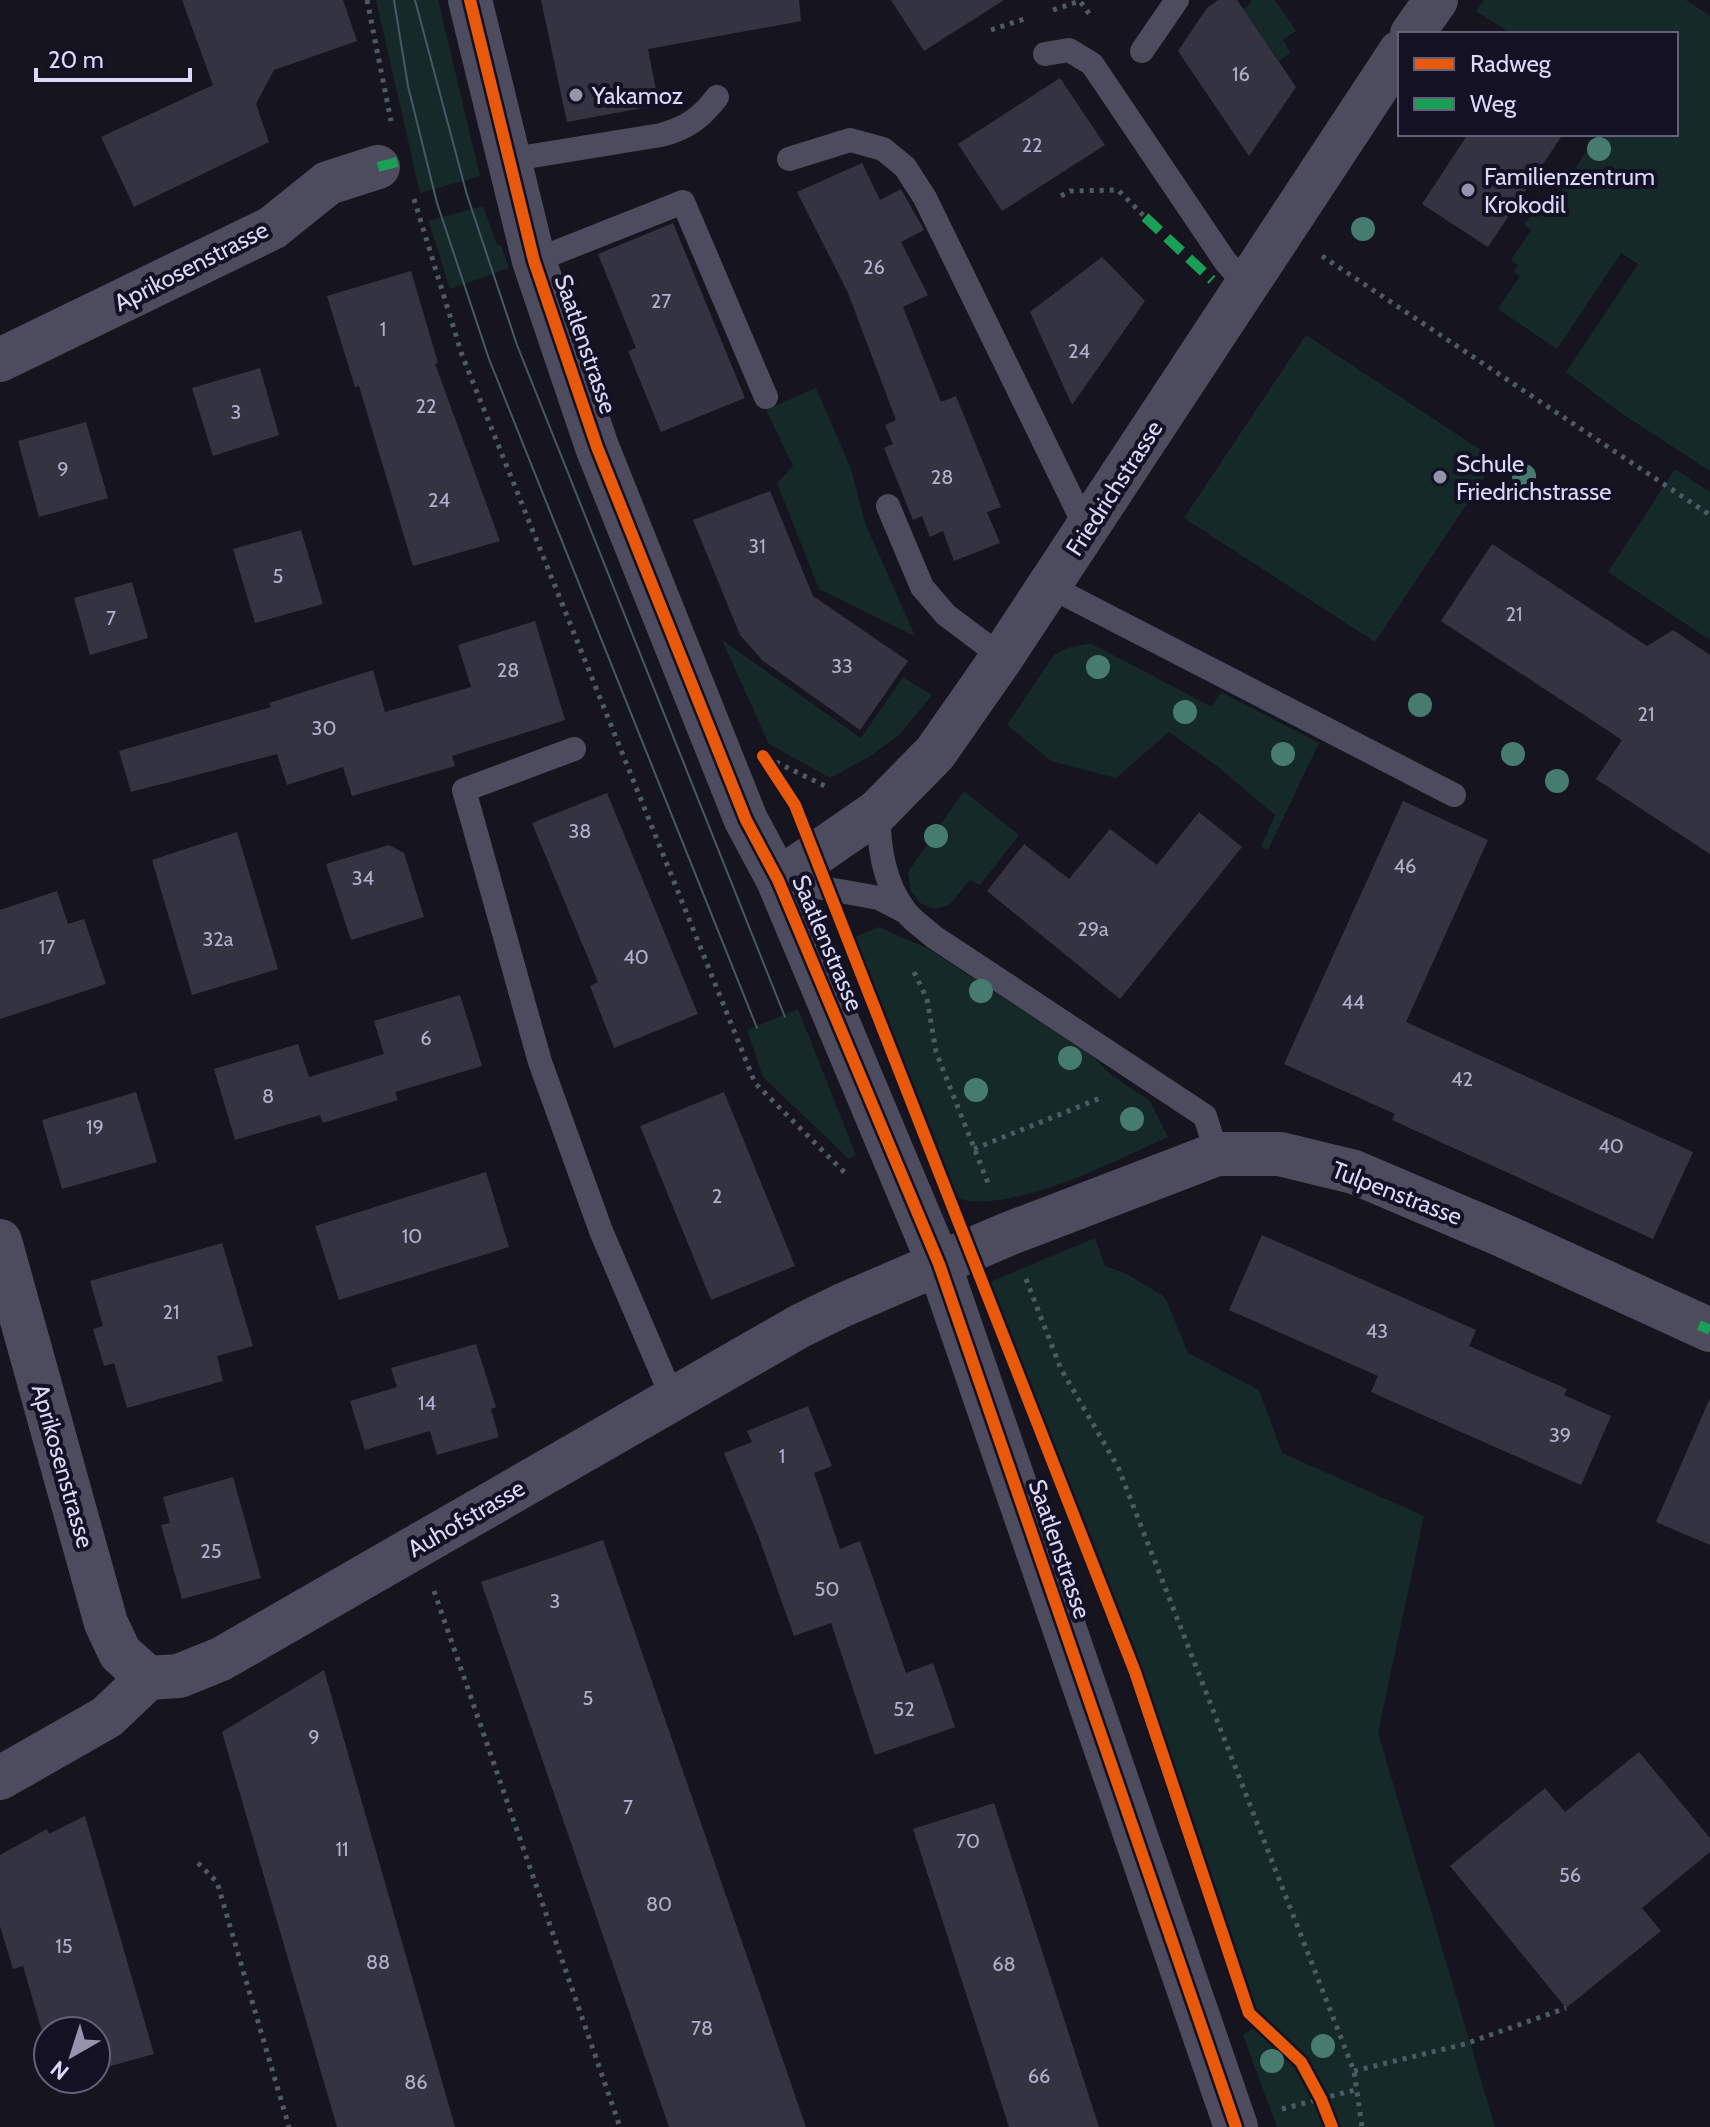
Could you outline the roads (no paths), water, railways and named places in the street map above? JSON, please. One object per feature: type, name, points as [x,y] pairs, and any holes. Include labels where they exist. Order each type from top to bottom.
[{"type":"street","name":"Saatlenstrasse","points":[[470,0],[534,261],[597,447],[746,820],[778,880],[939,1264],[1255,2119]]},
{"type":"street","points":[[1413,32],[1436,0]]},
{"type":"street","name":"Friedrichstrasse","points":[[778,880],[878,811],[935,753],[1087,530],[1398,55]]},
{"type":"street","name":"Aprikosenstrasse","points":[[0,360],[272,228],[328,183],[386,148]]},
{"type":"street","name":"Tulpenstrasse","points":[[939,1264],[1008,1234],[1217,1154],[1280,1154],[1354,1172],[1502,1235],[1710,1330]]},
{"type":"street","name":"Aprikosenstrasse","points":[[0,1241],[106,1623],[120,1653],[148,1678]]},
{"type":"street","name":"Auhofstrasse","points":[[148,1678],[179,1676],[221,1659],[800,1326],[939,1264]]},
{"type":"street","points":[[0,1778],[107,1717],[148,1678]]},
{"type":"lane","points":[[1142,51],[1177,0]]},
{"type":"lane","points":[[1045,54],[1069,50],[1092,64],[1225,261],[1246,285]]},
{"type":"lane","points":[[508,160],[685,129],[703,115],[717,97]]},
{"type":"lane","points":[[789,159],[850,140],[883,149],[905,167],[925,198],[1087,530]]},
{"type":"lane","points":[[534,261],[683,202],[766,397]]},
{"type":"lane","points":[[888,506],[922,587],[946,615],[1002,657]]},
{"type":"lane","points":[[1049,586],[1454,795]]},
{"type":"lane","points":[[574,749],[464,790],[540,1062],[601,1231],[673,1399]]},
{"type":"lane","points":[[878,811],[879,844],[889,883],[906,912]]},
{"type":"lane","points":[[778,880],[879,898],[906,912],[934,937],[1205,1116],[1217,1154]]},
{"type":"tram line","points":[[394,0],[408,86],[437,203],[489,359],[757,1028]]},
{"type":"tram line","points":[[415,0],[467,195],[517,345],[785,1017]]},
{"type":"place","name":"Yakamoz","points":[[576,95]]},
{"type":"place","name":"Familienzentrum Krokodil","points":[[1468,190]]},
{"type":"place","name":"Schule Friedrichstrasse","points":[[1440,477]]}]
